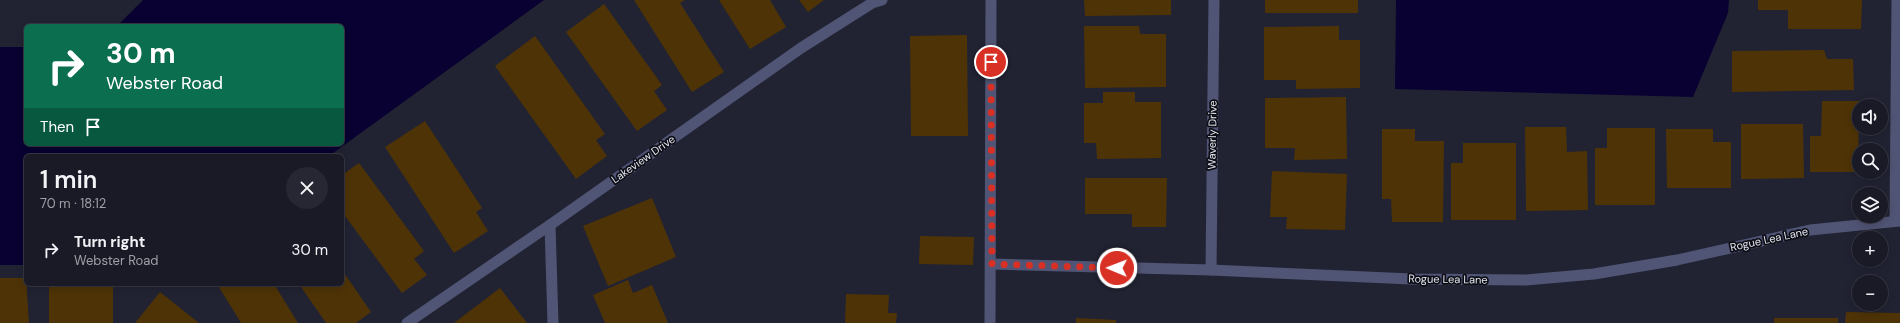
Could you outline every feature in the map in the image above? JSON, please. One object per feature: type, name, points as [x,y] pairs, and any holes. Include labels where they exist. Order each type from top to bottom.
[{"type":"street","name":"Lakeview Drive","points":[[407,323],[550,225],[801,48],[872,3],[882,0]]},
{"type":"street","points":[[990,323],[992,264],[991,0]]},
{"type":"street","name":"Waverly Drive","points":[[1211,270],[1214,0]]},
{"type":"street","points":[[1897,0],[1898,221]]},
{"type":"street","name":"Rogue Lea Lane","points":[[992,264],[1211,270],[1411,279],[1526,280],[1594,274],[1677,260],[1810,230],[1898,221]]},
{"type":"street","points":[[550,225],[553,323]]},
{"type":"shaded area","points":[[143,0],[544,0],[344,145],[344,24],[119,24]]},
{"type":"shaded area","points":[[1396,0],[1729,0],[1728,13],[1693,97],[1395,89]]},
{"type":"shaded area","points":[[0,47],[24,47],[24,146],[343,146],[332,154],[24,154],[24,265],[0,265]]},
{"type":"building","points":[[634,0],[685,0],[680,3],[724,72],[692,92]]},
{"type":"building","points":[[719,0],[770,0],[786,27],[750,49]]},
{"type":"building","points":[[799,0],[824,0],[808,12]]},
{"type":"building","points":[[1084,0],[1171,0],[1171,15],[1085,16]]},
{"type":"building","points":[[1265,0],[1358,0],[1358,13],[1265,13]]},
{"type":"building","points":[[1758,0],[1862,0],[1861,29],[1788,29],[1788,10],[1758,10]]},
{"type":"building","points":[[604,4],[662,85],[654,91],[667,110],[637,131],[566,32]]},
{"type":"building","points":[[1084,26],[1139,26],[1140,34],[1166,34],[1166,87],[1085,88]]},
{"type":"building","points":[[1339,26],[1339,40],[1360,40],[1360,88],[1296,89],[1296,80],[1264,80],[1264,27]]},
{"type":"building","points":[[967,35],[968,136],[911,136],[910,36]]},
{"type":"building","points":[[535,36],[605,134],[596,140],[607,156],[576,179],[495,66]]},
{"type":"building","points":[[1824,50],[1827,59],[1853,59],[1854,90],[1732,92],[1732,51]]},
{"type":"building","points":[[1103,92],[1135,92],[1135,102],[1161,102],[1161,158],[1097,159],[1096,143],[1084,143],[1084,103],[1103,103]]},
{"type":"building","points":[[1346,97],[1347,159],[1294,160],[1295,148],[1265,148],[1265,98]]},
{"type":"building","points":[[1822,101],[1852,101],[1852,135],[1859,135],[1858,143],[1852,143],[1852,172],[1810,172],[1810,136],[1821,136]]},
{"type":"building","points":[[425,121],[482,208],[476,212],[488,231],[454,253],[385,147]]},
{"type":"building","points":[[1741,124],[1803,124],[1804,178],[1741,179]]},
{"type":"building","points":[[1525,127],[1566,127],[1567,152],[1587,151],[1588,210],[1526,211]]},
{"type":"building","points":[[1607,128],[1655,128],[1655,205],[1595,205],[1595,148],[1607,148]]},
{"type":"building","points":[[1382,129],[1415,129],[1415,141],[1444,141],[1443,222],[1392,222],[1391,199],[1382,199]]},
{"type":"building","points":[[1666,129],[1713,129],[1713,142],[1731,142],[1731,188],[1667,188]]},
{"type":"building","points":[[1463,143],[1516,143],[1516,220],[1451,220],[1451,163],[1463,163]]},
{"type":"building","points":[[359,163],[424,251],[414,259],[427,275],[402,293],[344,215],[344,174]]},
{"type":"building","points":[[1272,171],[1347,174],[1345,230],[1286,229],[1287,217],[1270,217]]},
{"type":"building","points":[[1085,178],[1167,178],[1166,227],[1132,227],[1132,214],[1085,214]]},
{"type":"building","points":[[652,198],[676,257],[608,286],[583,226]]},
{"type":"building","points":[[920,236],[974,237],[973,265],[919,264]]},
{"type":"building","points":[[344,273],[371,312],[356,323],[326,323],[300,286],[344,286]]},
{"type":"building","points":[[0,278],[24,278],[24,286],[27,286],[29,323],[0,323]]},
{"type":"building","points":[[628,280],[633,293],[652,285],[668,323],[605,323],[593,295]]},
{"type":"building","points":[[49,286],[113,286],[113,323],[49,323]]},
{"type":"building","points":[[218,286],[275,286],[298,323],[241,323]]},
{"type":"building","points":[[500,288],[527,323],[454,323]]},
{"type":"building","points":[[160,292],[199,323],[135,323]]},
{"type":"building","points":[[846,294],[889,295],[888,313],[897,313],[896,323],[845,323]]},
{"type":"building","points":[[1846,312],[1900,313],[1900,323],[1845,323]]},
{"type":"building","points":[[1076,318],[1116,320],[1116,323],[1076,323]]},
{"type":"building","points":[[1774,318],[1838,318],[1838,323],[1774,323]]},
{"type":"route","points":[[991,62],[992,264],[1117,268]]}]
